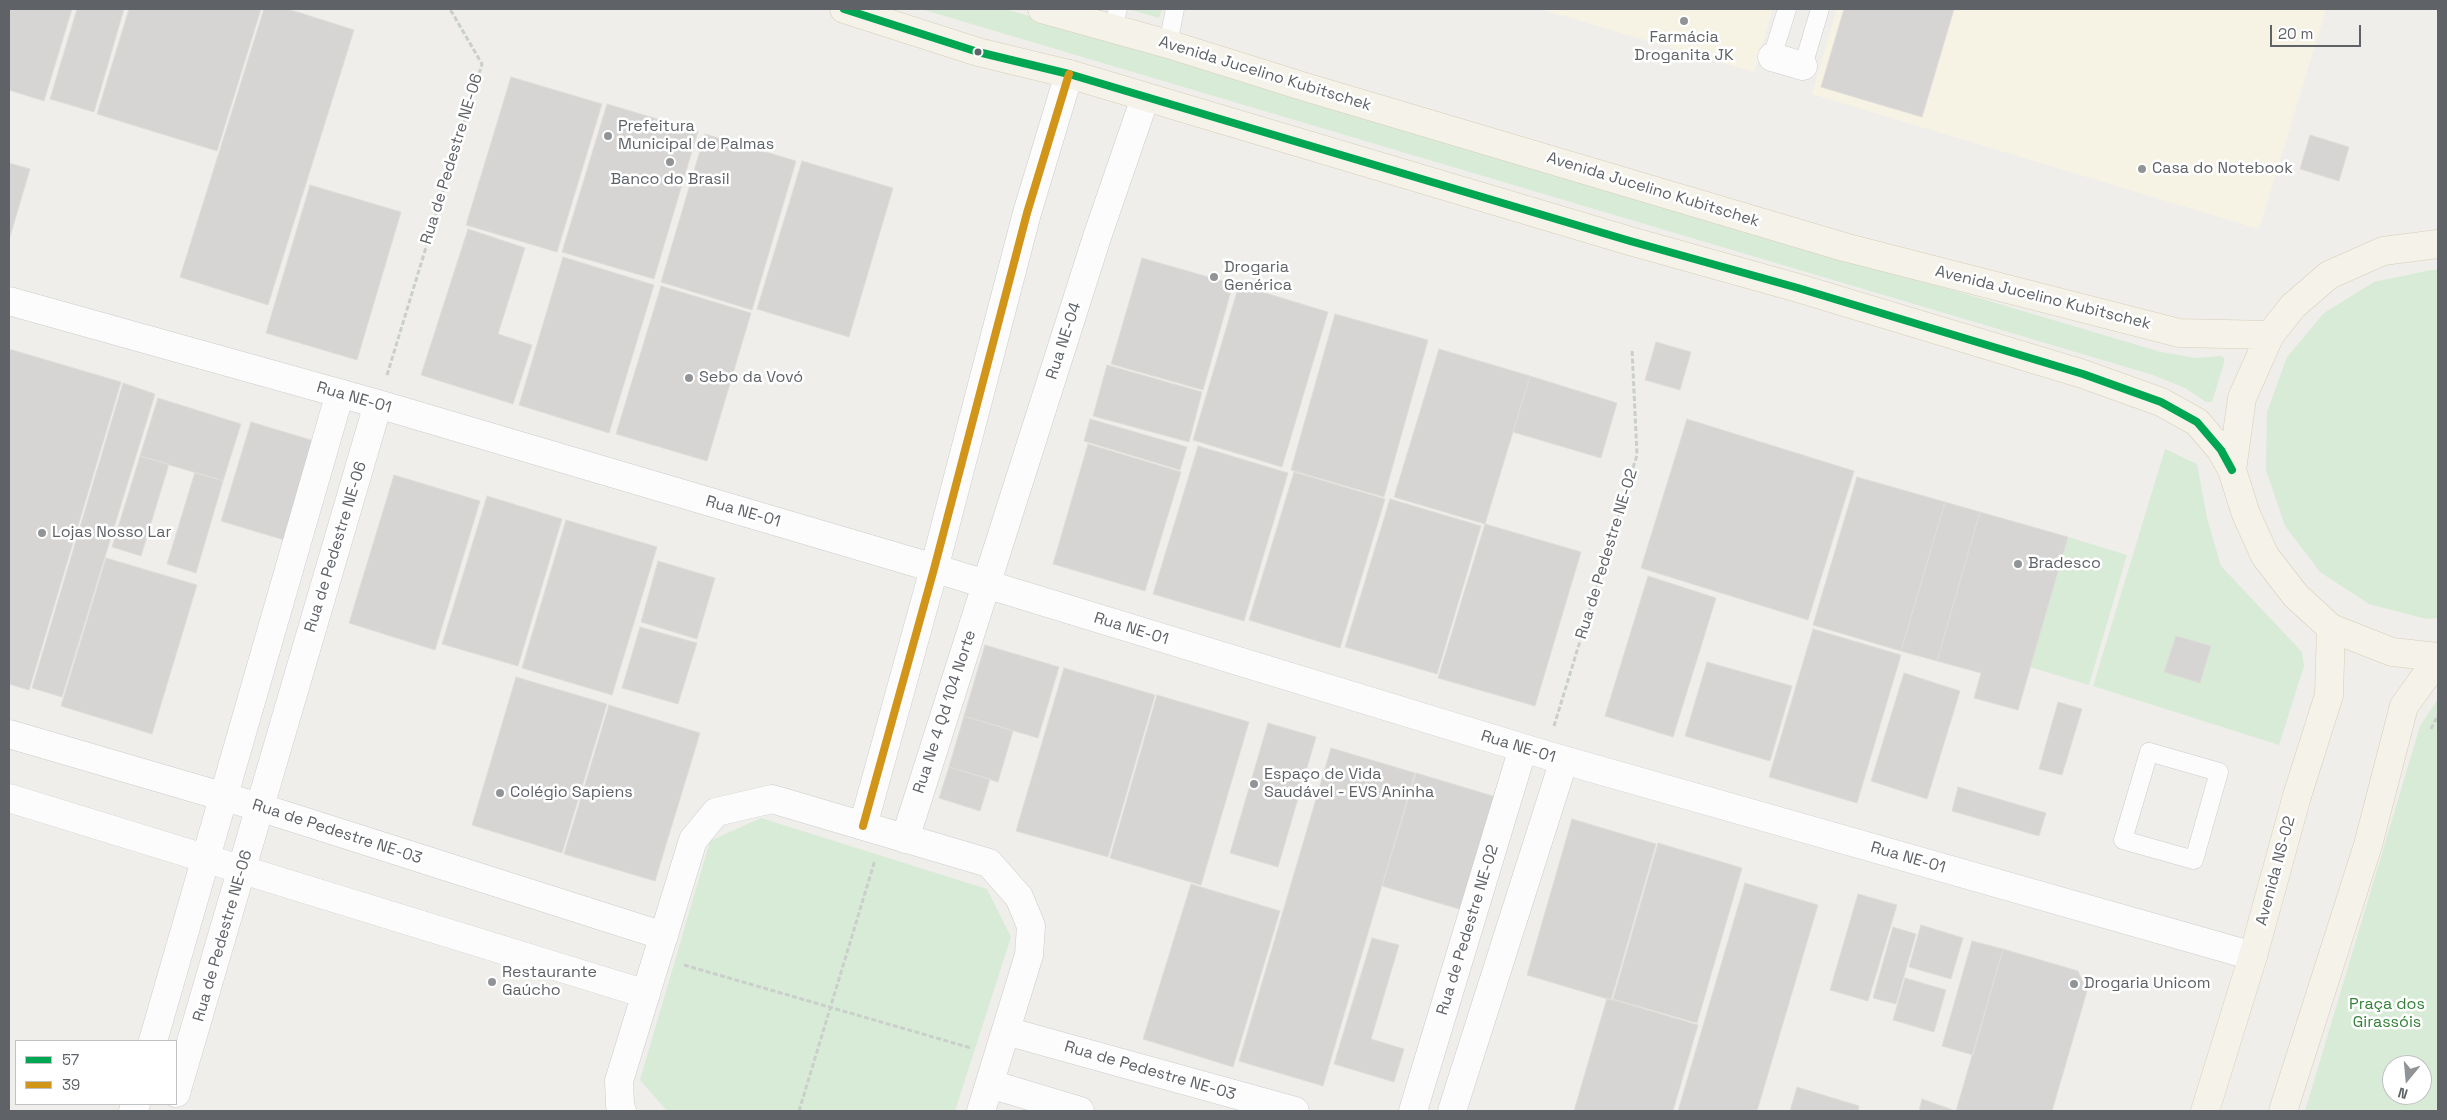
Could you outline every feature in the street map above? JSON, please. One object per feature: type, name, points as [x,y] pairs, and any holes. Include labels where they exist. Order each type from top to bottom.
[{"type":"main road","points":[[844,9],[978,52],[1069,74],[1145,98],[1279,135],[1630,241],[1798,288],[2083,374],[2160,402],[2197,422],[2221,450],[2232,470],[2246,514],[2265,556],[2296,596],[2331,628],[2392,652],[2438,658],[2404,706],[2368,845],[2283,1111]]},
{"type":"main road","name":"Avenida Jucelino Kubitschek","points":[[1042,9],[1115,19],[1168,44],[1312,89],[1863,252],[2179,332],[2209,335],[2270,335]]},
{"type":"main road","points":[[2232,470],[2242,398],[2270,335],[2293,306],[2329,275],[2383,250],[2438,244]]},
{"type":"main road","name":"Avenida NS-02","points":[[2205,1111],[2253,956],[2297,796],[2329,695],[2331,628]]},
{"type":"street","points":[[1772,57],[1803,66]]},
{"type":"street","points":[[884,832],[934,569],[1027,213],[1069,74]]},
{"type":"street","name":"Rua NE-04","points":[[985,586],[1097,237],[1145,98]]},
{"type":"street","name":"Rua NE-01","points":[[9,301],[378,404],[934,569],[1544,755],[2253,956]]},
{"type":"street","points":[[154,1040],[340,393]]},
{"type":"street","name":"Rua de Pedestre NE-06","points":[[178,1086],[244,870],[259,807],[378,404]]},
{"type":"street","name":"Rua Ne 4 Qd 104 Norte","points":[[884,832],[985,586]]},
{"type":"street","name":"Rua de Pedestre NE-03","points":[[9,734],[259,807],[661,946]]},
{"type":"street","points":[[1452,1111],[1544,755]]},
{"type":"street","name":"Rua de Pedestre NE-02","points":[[1413,1111],[1544,755]]},
{"type":"street","points":[[9,798],[646,994]]},
{"type":"street","points":[[622,1111],[620,1105],[620,1081],[693,840],[716,812],[772,799],[988,863],[1019,897],[1031,926],[1029,955],[981,1111]]},
{"type":"street","name":"Rua de Pedestre NE-03","points":[[1006,1031],[1295,1111]]},
{"type":"street","points":[[990,1084],[1080,1111]]},
{"type":"lane","points":[[1168,44],[1175,9]]},
{"type":"lane","points":[[1772,57],[1787,9]]},
{"type":"lane","points":[[1803,66],[1820,9]]},
{"type":"lane","points":[[2149,752],[2219,772],[2194,860],[2123,840],[2149,752]]},
{"type":"path","name":"Rua de Pedestre NE-06","points":[[378,404],[482,64],[450,9]]},
{"type":"path","name":"Rua de Pedestre NE-02","points":[[1544,755],[1637,455],[1632,349]]},
{"type":"path","points":[[2438,715],[2434,721],[2438,722]]},
{"type":"path","points":[[799,1111],[884,832]]},
{"type":"path","points":[[661,946],[831,1008],[998,1056]]},
{"type":"shaded area","points":[[1540,9],[1773,9],[1754,72]]},
{"type":"shaded area","points":[[1837,9],[2326,9],[2259,229],[1812,94]]},
{"type":"green space","points":[[921,9],[1005,9],[2161,352],[2196,358],[2221,356],[2224,358],[2224,363],[2212,402],[2206,402],[2185,388],[2153,375]]},
{"type":"green space","points":[[1128,9],[1162,9],[1159,18]]},
{"type":"green space","points":[[2438,270],[2438,618],[2426,619],[2369,604],[2320,572],[2285,526],[2266,470],[2267,412],[2287,357],[2324,313],[2374,282]]},
{"type":"green space","points":[[2165,449],[2197,464],[2207,518],[2221,566],[2302,652],[2304,666],[2279,745],[2093,686]]},
{"type":"green space","points":[[2068,537],[2127,555],[2089,685],[2030,667]]},
{"type":"green space","name":"Praça dos Girassóis","points":[[2438,699],[2438,1111],[2305,1111],[2420,726]]},
{"type":"green space","points":[[761,818],[987,889],[1011,937],[955,1111],[667,1111],[640,1080],[710,841]]},
{"type":"building","points":[[9,9],[72,9],[44,101],[9,90]]},
{"type":"building","points":[[77,9],[124,9],[94,112],[50,99]]},
{"type":"building","points":[[129,9],[261,9],[217,151],[97,114]]},
{"type":"building","points":[[264,9],[288,9],[354,30],[268,305],[180,277]]},
{"type":"building","points":[[1844,9],[1954,9],[1922,117],[1821,87]]},
{"type":"building","points":[[511,77],[602,104],[557,252],[466,225]]},
{"type":"building","points":[[607,104],[698,131],[654,279],[562,252]]},
{"type":"building","points":[[705,134],[796,161],[752,310],[661,282]]},
{"type":"building","points":[[2310,135],[2349,147],[2339,181],[2300,169]]},
{"type":"building","points":[[802,161],[893,188],[849,337],[757,309]]},
{"type":"building","points":[[9,163],[30,169],[9,240]]},
{"type":"building","points":[[310,185],[401,212],[357,360],[266,333]]},
{"type":"building","points":[[468,229],[525,248],[498,334],[532,345],[513,404],[421,375]]},
{"type":"building","points":[[563,257],[654,285],[609,433],[519,405]]},
{"type":"building","points":[[1142,258],[1233,284],[1203,390],[1111,364]]},
{"type":"building","points":[[1239,285],[1328,312],[1282,467],[1193,440]]},
{"type":"building","points":[[661,286],[751,313],[707,461],[616,434]]},
{"type":"building","points":[[1335,314],[1428,340],[1384,497],[1291,470]]},
{"type":"building","points":[[1656,342],[1691,352],[1680,390],[1645,380]]},
{"type":"building","name":"Lojas Nosso Lar","points":[[9,349],[121,382],[29,690],[9,684]]},
{"type":"building","points":[[1439,349],[1530,376],[1485,524],[1394,497]]},
{"type":"building","points":[[1107,365],[1202,392],[1189,442],[1093,416]]},
{"type":"building","points":[[1530,376],[1617,403],[1601,458],[1513,432]]},
{"type":"building","points":[[123,383],[155,394],[62,697],[32,688]]},
{"type":"building","points":[[158,398],[241,424],[223,481],[140,456]]},
{"type":"building","points":[[1090,419],[1187,447],[1180,470],[1084,441]]},
{"type":"building","points":[[1687,419],[1854,471],[1808,620],[1641,568]]},
{"type":"building","points":[[251,422],[321,443],[291,542],[221,521]]},
{"type":"building","points":[[1088,444],[1181,472],[1145,591],[1053,564]]},
{"type":"building","points":[[1198,446],[1288,473],[1244,621],[1153,594]]},
{"type":"building","points":[[140,456],[169,464],[141,556],[112,547]]},
{"type":"building","points":[[195,472],[223,481],[196,573],[167,564]]},
{"type":"building","points":[[1294,472],[1385,499],[1340,648],[1249,620]]},
{"type":"building","points":[[394,475],[480,501],[435,650],[349,623]]},
{"type":"building","points":[[1857,477],[1945,502],[1901,651],[1813,625]]},
{"type":"building","points":[[487,496],[562,519],[518,666],[442,644]]},
{"type":"building","points":[[1390,499],[1481,526],[1437,674],[1345,647]]},
{"type":"building","points":[[1945,502],[1980,512],[1937,661],[1901,651]]},
{"type":"building","points":[[1980,512],[2068,537],[2018,710],[1974,698],[1981,673],[1937,661]]},
{"type":"building","points":[[566,520],[657,547],[612,695],[522,668]]},
{"type":"building","points":[[1485,524],[1581,552],[1535,706],[1438,678]]},
{"type":"building","points":[[106,558],[197,585],[152,734],[61,706]]},
{"type":"building","points":[[658,561],[715,578],[697,639],[641,622]]},
{"type":"building","points":[[1648,576],[1716,598],[1673,737],[1605,716]]},
{"type":"building","points":[[640,627],[697,643],[678,704],[622,688]]},
{"type":"building","points":[[1813,629],[1901,655],[1857,803],[1769,777]]},
{"type":"building","points":[[2176,636],[2211,646],[2200,683],[2164,672]]},
{"type":"building","points":[[985,645],[1059,667],[1038,738],[964,716]]},
{"type":"building","points":[[1707,662],[1792,686],[1770,761],[1685,736]]},
{"type":"building","points":[[1064,668],[1155,695],[1108,857],[1016,831]]},
{"type":"building","points":[[1904,673],[1960,691],[1927,799],[1871,781]]},
{"type":"building","points":[[516,677],[607,704],[562,853],[472,825]]},
{"type":"building","points":[[1157,695],[1249,722],[1201,885],[1110,858]]},
{"type":"building","points":[[2058,702],[2082,709],[2062,775],[2039,769]]},
{"type":"building","points":[[609,705],[700,733],[655,881],[564,854]]},
{"type":"building","points":[[964,716],[1013,731],[998,782],[949,767]]},
{"type":"building","points":[[1268,723],[1316,737],[1278,867],[1230,853]]},
{"type":"building","points":[[1331,748],[1415,773],[1323,1086],[1239,1061]]},
{"type":"building","points":[[949,767],[990,779],[980,811],[939,798]]},
{"type":"building","points":[[1416,773],[1503,799],[1469,912],[1382,886]]},
{"type":"building","points":[[1958,787],[2046,813],[2039,836],[1952,811]]},
{"type":"building","points":[[1572,819],[1656,844],[1611,1000],[1527,975]]},
{"type":"building","points":[[1658,843],[1742,868],[1697,1023],[1613,999]]},
{"type":"building","points":[[1745,883],[1818,905],[1757,1111],[1678,1111]]},
{"type":"building","points":[[1191,884],[1280,911],[1233,1067],[1143,1039]]},
{"type":"building","points":[[1858,894],[1897,905],[1868,1001],[1830,990]]},
{"type":"building","points":[[1921,925],[1963,938],[1951,979],[1909,967]]},
{"type":"building","points":[[1893,927],[1916,934],[1896,1004],[1873,998]]},
{"type":"building","points":[[1372,938],[1399,945],[1371,1039],[1404,1049],[1394,1082],[1334,1064]]},
{"type":"building","points":[[1972,941],[2003,949],[1973,1055],[1942,1046]]},
{"type":"building","points":[[2003,949],[2078,971],[2087,991],[2052,1111],[1956,1111]]},
{"type":"building","points":[[1905,978],[1946,990],[1934,1032],[1893,1020]]},
{"type":"building","points":[[1607,998],[1698,1025],[1673,1111],[1574,1111]]},
{"type":"building","points":[[1797,1087],[1859,1106],[1858,1111],[1790,1111]]},
{"type":"building","points":[[1922,1099],[1956,1111],[1919,1111]]},
{"type":"transit line","name":"57","points":[[844,9],[978,52],[1069,74],[1630,241],[1798,288],[2083,374],[2161,402],[2197,422],[2221,450],[2232,470]]},
{"type":"transit line","name":"39","points":[[863,826],[934,569],[1027,213],[1069,74]]},
{"type":"place","name":"Farmácia Droganita JK","points":[[1684,21]]},
{"type":"place","name":"Prefeitura Municipal de Palmas","points":[[608,136]]},
{"type":"place","name":"Banco do Brasil","points":[[670,162]]},
{"type":"place","name":"Casa do Notebook","points":[[2142,169]]},
{"type":"place","name":"Drogaria Genérica","points":[[1214,277]]},
{"type":"place","name":"Sebo da Vovó","points":[[689,378]]},
{"type":"place","name":"Lojas Nosso Lar","points":[[42,533]]},
{"type":"place","name":"Bradesco","points":[[2018,564]]},
{"type":"place","name":"Espaço de Vida Saudável - EVS Aninha","points":[[1254,784]]},
{"type":"place","name":"Colégio Sapiens","points":[[500,793]]},
{"type":"place","name":"Restaurante Gaúcho","points":[[492,982]]},
{"type":"place","name":"Drogaria Unicom","points":[[2074,984]]}]
